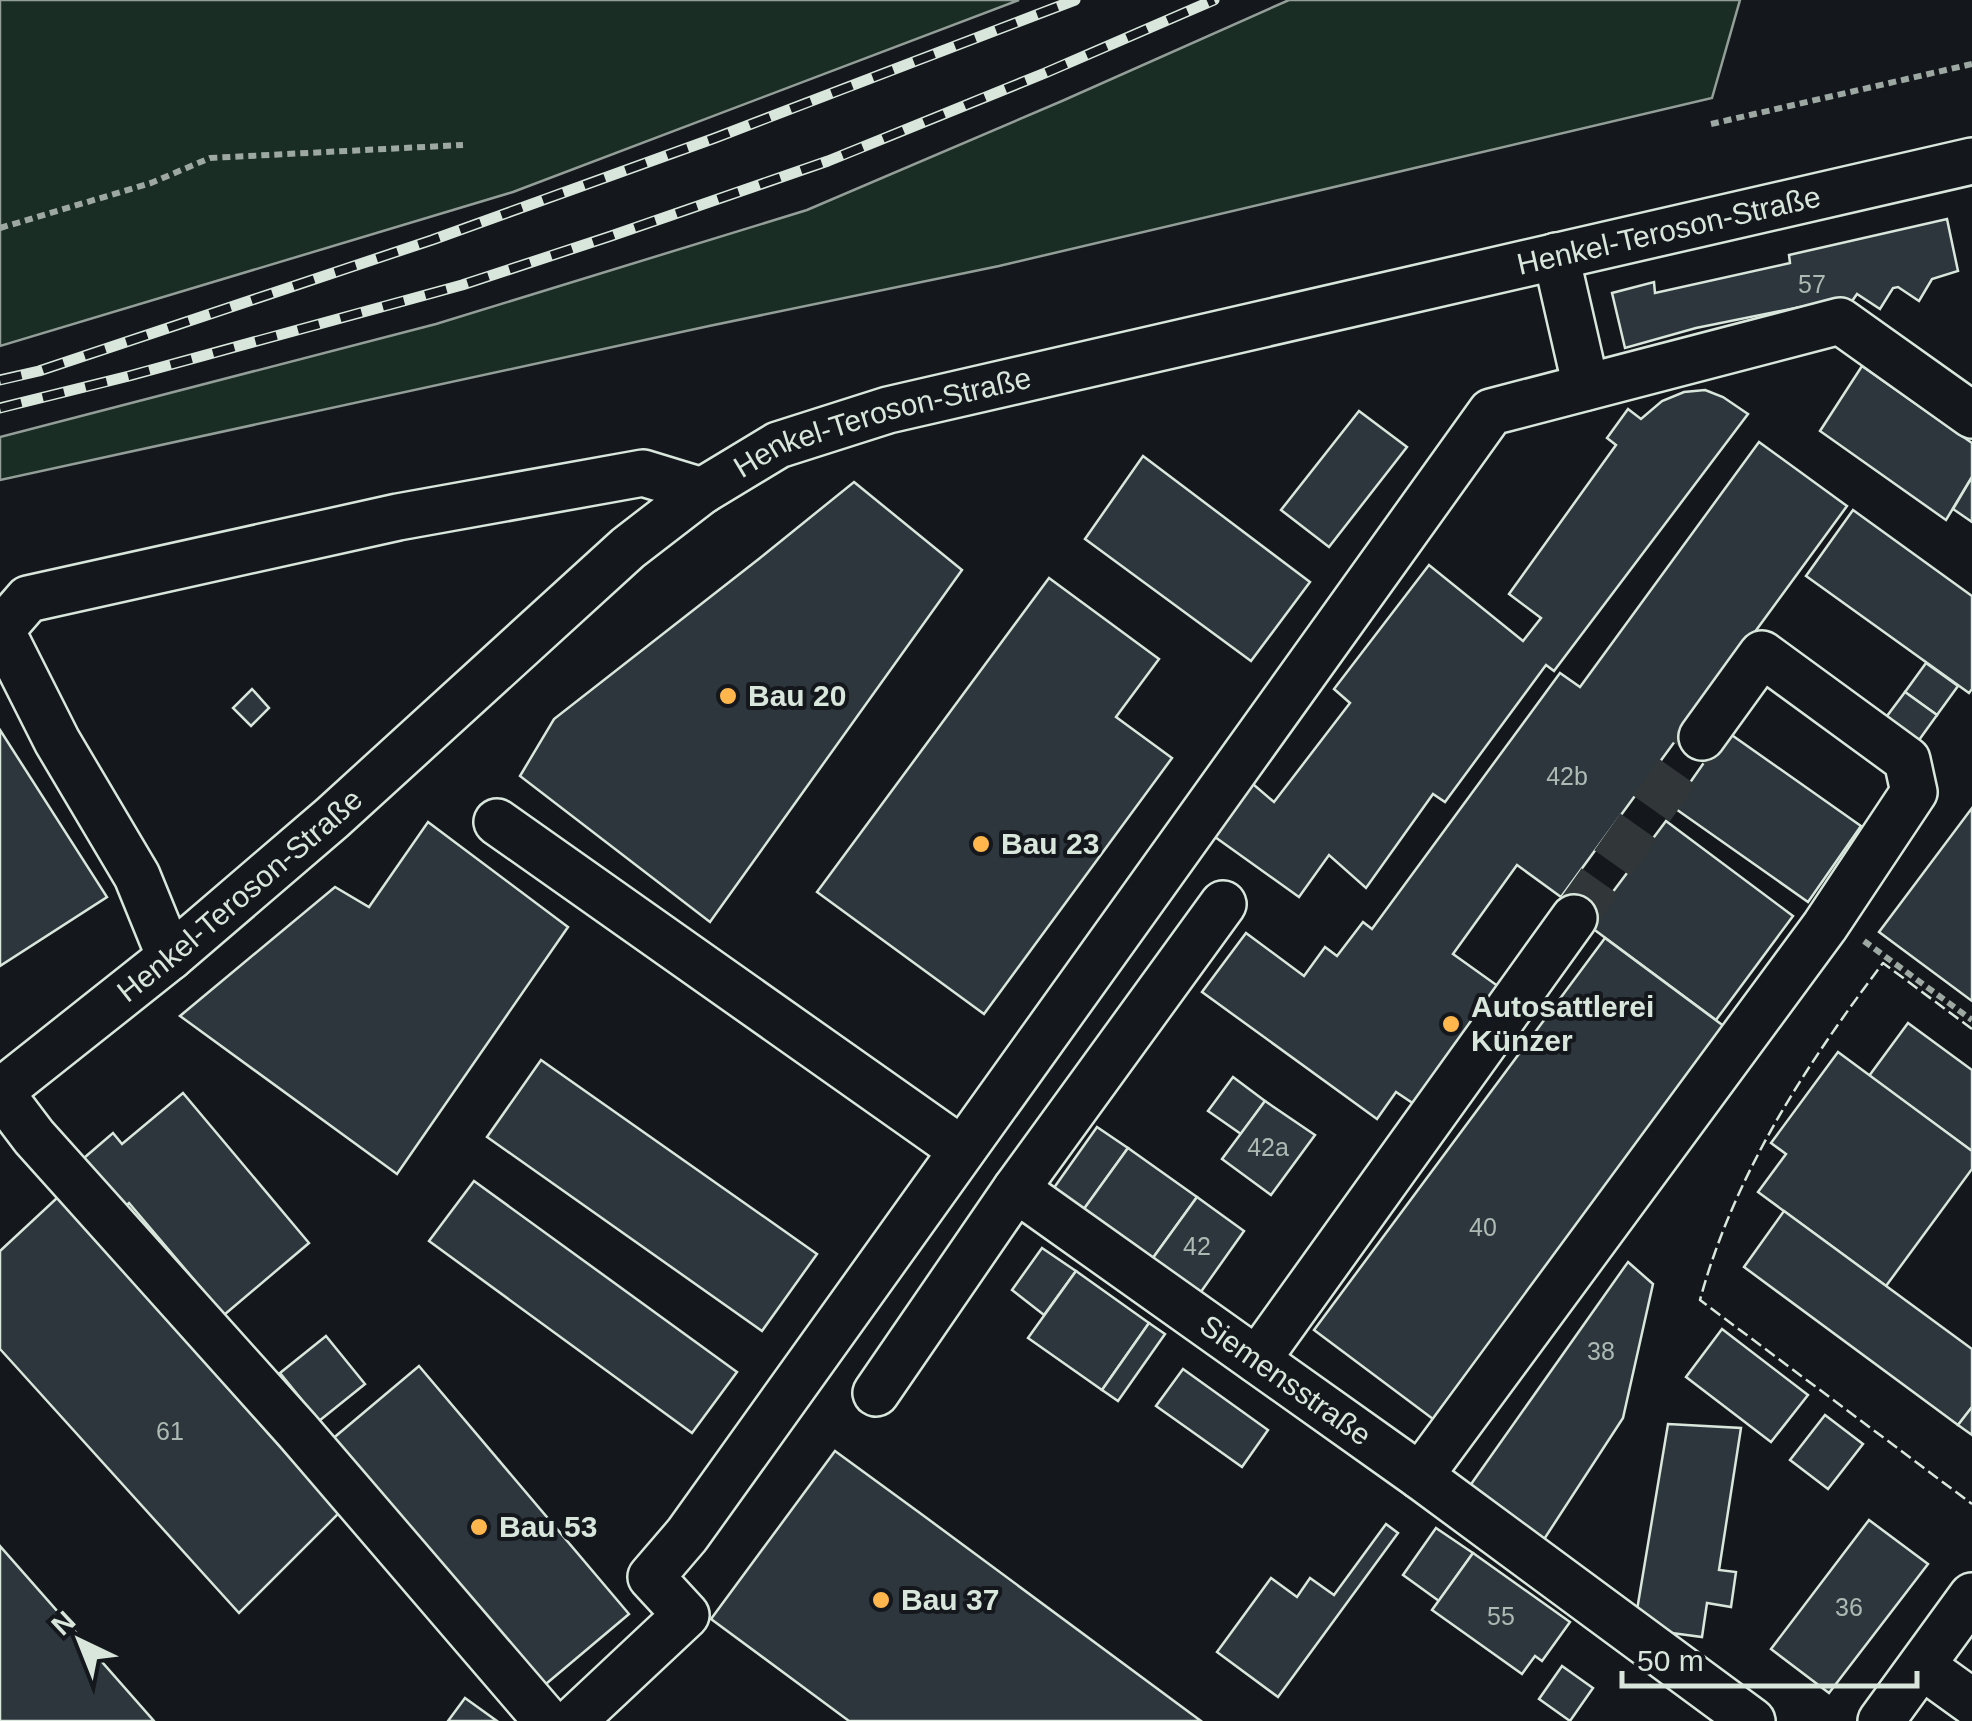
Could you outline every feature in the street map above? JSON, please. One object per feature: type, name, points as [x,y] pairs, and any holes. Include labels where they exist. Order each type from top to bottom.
[{"type":"street","name":"Henkel-Teroson-Straße","points":[[0,1092],[170,956],[332,818],[628,548],[702,491],[778,446],[888,410],[1972,161]]},
{"type":"street","points":[[1556,256],[1586,387]]},
{"type":"street","points":[[573,1721],[686,1616],[651,1577],[687,1535],[1491,412],[1840,321],[1972,415]]},
{"type":"street","points":[[170,956],[137,876],[57,740],[1,630],[28,599],[398,517],[643,473],[702,491]]},
{"type":"street","points":[[1420,1476],[1830,918],[1914,792],[1907,760],[1762,654],[1702,737]]},
{"type":"street","points":[[497,822],[962,1150]]},
{"type":"street","points":[[876,1393],[1016,1189],[1223,904]]},
{"type":"street","points":[[1257,1360],[1574,918]]},
{"type":"street","points":[[0,1092],[34,1136],[297,1430],[547,1721]]},
{"type":"street","name":"Siemensstraße","points":[[1016,1189],[1420,1476],[1752,1721]]},
{"type":"street","points":[[1881,1721],[1972,1596]]},
{"type":"street","points":[[1928,1658],[1972,1678]]},
{"type":"street","points":[[1928,1658],[1972,1702]]},
{"type":"path","points":[[1711,124],[1972,64]]},
{"type":"path","points":[[0,228],[151,183],[210,158],[463,145]]},
{"type":"path","points":[[1830,918],[1972,1020]]},
{"type":"green space","points":[[0,0],[1019,0],[513,192],[0,346]]},
{"type":"green space","points":[[1289,0],[1740,0],[1712,98],[999,266],[0,480],[0,437],[436,324],[807,210]]},
{"type":"building","points":[[1947,219],[1958,271],[1932,279],[1919,301],[1898,287],[1893,288],[1880,309],[1857,294],[1843,314],[1825,302],[1696,328],[1625,348],[1612,293],[1654,282],[1655,293],[1790,263],[1789,255]]},
{"type":"building","points":[[1862,366],[1972,443],[1972,477],[1946,520],[1820,431]]},
{"type":"building","points":[[1705,390],[1748,414],[1554,671],[1546,665],[1445,802],[1433,794],[1366,888],[1329,855],[1299,897],[1215,837],[1253,784],[1274,802],[1350,703],[1334,689],[1429,565],[1523,641],[1541,618],[1509,594],[1616,445],[1607,438],[1628,409],[1641,419],[1662,401],[1684,392]]},
{"type":"building","points":[[1359,411],[1407,447],[1329,547],[1281,510]]},
{"type":"building","points":[[1759,442],[1847,506],[1561,897],[1517,865],[1453,954],[1502,989],[1417,1106],[1396,1092],[1377,1119],[1202,992],[1246,933],[1304,976],[1325,947],[1337,956],[1363,922],[1372,929],[1560,673],[1580,687]]},
{"type":"building","points":[[1143,456],[1310,582],[1251,661],[1085,539]]},
{"type":"building","points":[[1972,477],[1972,522],[1953,509]]},
{"type":"building","name":"Bau 20","points":[[854,482],[962,570],[710,922],[520,776],[554,719]]},
{"type":"building","points":[[1853,510],[1972,596],[1969,693],[1806,576]]},
{"type":"building","name":"Bau 23","points":[[1049,578],[1159,659],[1116,717],[1172,758],[984,1014],[817,892]]},
{"type":"building","points":[[1926,663],[1958,686],[1937,715],[1905,692]]},
{"type":"building","points":[[252,689],[269,708],[251,726],[233,708]]},
{"type":"building","points":[[1905,692],[1937,715],[1914,747],[1881,724]]},
{"type":"building","points":[[0,730],[107,897],[0,966]]},
{"type":"building","points":[[1726,731],[1861,826],[1808,902],[1673,807]]},
{"type":"building","points":[[1972,808],[1972,1001],[1879,932]]},
{"type":"building","points":[[1666,821],[1793,916],[1716,1020],[1588,925]]},
{"type":"building","points":[[428,822],[568,927],[397,1174],[180,1016],[335,887],[369,907]]},
{"type":"building","points":[[1605,938],[1725,1027],[1433,1419],[1314,1330]]},
{"type":"building","points":[[1908,1023],[1972,1070],[1972,1151],[1869,1076]]},
{"type":"building","points":[[1838,1052],[1972,1151],[1972,1169],[1886,1286],[1758,1192],[1786,1154],[1771,1143]]},
{"type":"building","points":[[541,1060],[817,1254],[762,1331],[487,1137]]},
{"type":"building","points":[[1233,1077],[1265,1101],[1241,1134],[1208,1111]]},
{"type":"building","points":[[183,1093],[309,1243],[224,1315],[129,1203],[118,1213],[77,1164],[113,1133],[122,1144]]},
{"type":"building","points":[[1265,1101],[1315,1135],[1271,1195],[1222,1159]]},
{"type":"building","points":[[1097,1127],[1128,1148],[1081,1213],[1051,1192]]},
{"type":"building","points":[[1128,1148],[1197,1197],[1150,1262],[1081,1213]]},
{"type":"building","points":[[474,1181],[737,1372],[692,1433],[429,1241]]},
{"type":"building","points":[[58,1197],[339,1513],[239,1613],[0,1349],[0,1251]]},
{"type":"building","points":[[1197,1197],[1244,1231],[1198,1296],[1150,1262]]},
{"type":"building","points":[[1784,1211],[1972,1349],[1972,1407],[1958,1425],[1744,1267]]},
{"type":"building","points":[[1042,1248],[1076,1271],[1044,1315],[1012,1290]]},
{"type":"building","points":[[1628,1262],[1653,1284],[1623,1418],[1539,1547],[1462,1497]]},
{"type":"building","points":[[1076,1271],[1149,1323],[1102,1390],[1028,1338]]},
{"type":"building","points":[[1149,1323],[1165,1334],[1118,1401],[1102,1390]]},
{"type":"building","points":[[1722,1329],[1808,1395],[1771,1442],[1686,1377]]},
{"type":"building","points":[[326,1336],[365,1384],[319,1421],[280,1373]]},
{"type":"building","name":"Bau 53","points":[[419,1366],[629,1614],[540,1689],[330,1441]]},
{"type":"building","points":[[1183,1369],[1268,1430],[1242,1467],[1156,1406]]},
{"type":"building","points":[[1972,1407],[1972,1435],[1958,1425]]},
{"type":"building","points":[[1825,1415],[1863,1444],[1828,1489],[1790,1460]]},
{"type":"building","points":[[1668,1424],[1741,1428],[1719,1570],[1736,1572],[1731,1607],[1707,1603],[1702,1637],[1634,1628]]},
{"type":"building","name":"Bau 37","points":[[835,1451],[1201,1721],[849,1721],[711,1619]]},
{"type":"building","points":[[1869,1520],[1928,1564],[1829,1693],[1771,1649]]},
{"type":"building","points":[[1386,1524],[1398,1533],[1278,1697],[1217,1652],[1271,1578],[1297,1597],[1310,1578],[1334,1595]]},
{"type":"building","points":[[1436,1528],[1473,1553],[1439,1601],[1403,1575]]},
{"type":"building","points":[[0,1546],[154,1721],[0,1721]]},
{"type":"building","points":[[1473,1553],[1570,1622],[1542,1661],[1535,1656],[1522,1674],[1432,1610]]},
{"type":"building","points":[[1562,1666],[1593,1688],[1570,1721],[1539,1699]]},
{"type":"building","points":[[465,1698],[497,1721],[448,1721]]},
{"type":"tunnel","points":[[1574,918],[1702,737]]},
{"type":"railway","points":[[0,380],[39,371],[432,240],[715,138],[1075,0]]},
{"type":"railway","points":[[0,408],[462,285],[611,236],[828,161],[1214,0]]},
{"type":"fence","points":[[1972,1029],[1883,963],[1826,1042],[1775,1123],[1732,1209],[1700,1300],[1972,1504]]},
{"type":"place","name":"Bau 20","points":[[728,696]]},
{"type":"place","name":"Bau 23","points":[[981,844]]},
{"type":"place","name":"Autosattlerei Künzer","points":[[1451,1024]]},
{"type":"place","name":"Bau 53","points":[[479,1527]]},
{"type":"place","name":"Bau 37","points":[[881,1600]]}]
